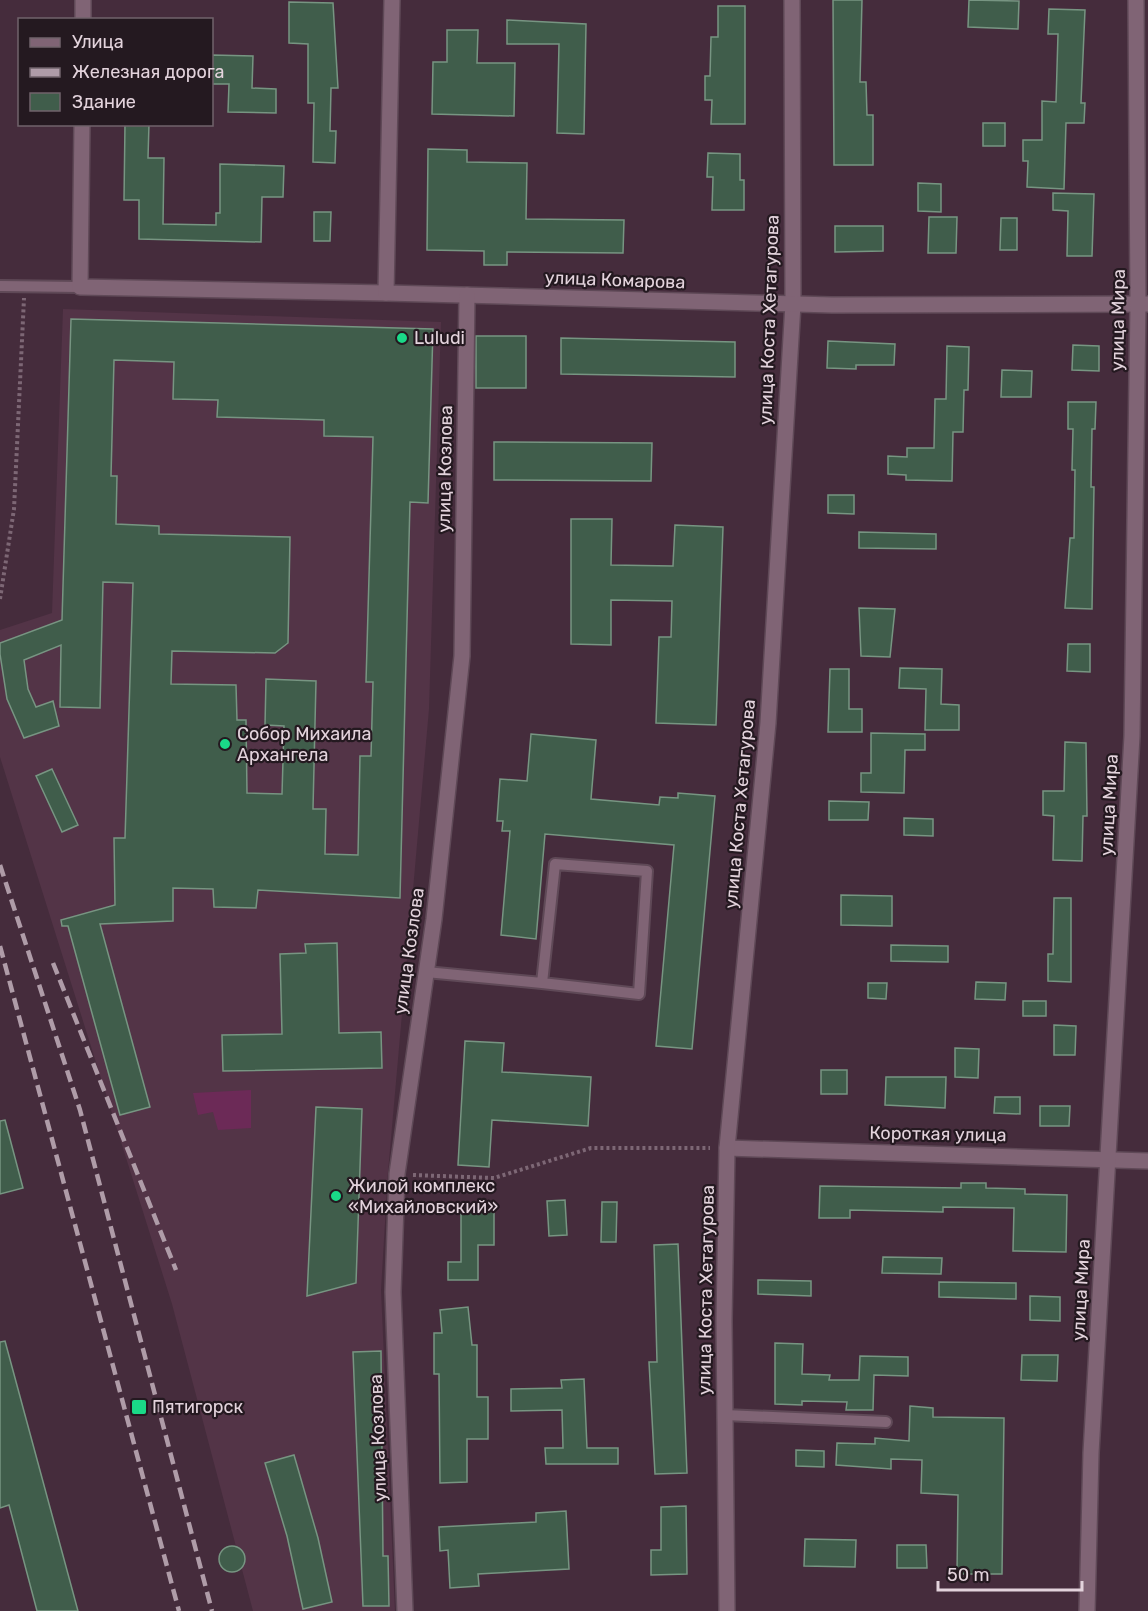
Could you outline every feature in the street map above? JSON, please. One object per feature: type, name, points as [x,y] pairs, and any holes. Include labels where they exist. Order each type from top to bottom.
[{"type":"street","points":[[83,0],[83,18]]},
{"type":"street","points":[[386,293],[392,0]]},
{"type":"street","name":"улица Коста Хетагурова","points":[[727,1611],[725,1415],[727,1148],[768,723],[793,304],[792,0]]},
{"type":"street","name":"улица Мира","points":[[1087,1611],[1091,1453],[1132,736],[1143,304],[1136,0]]},
{"type":"street","points":[[80,287],[82,126]]},
{"type":"street","name":"улица Комарова","points":[[80,287],[793,304],[1143,304]]},
{"type":"street","name":"улица Козлова","points":[[405,1611],[393,1292],[397,1174],[426,972],[462,656],[467,295]]},
{"type":"street","name":"Короткая улица","points":[[727,1148],[1148,1161]]},
{"type":"lane","points":[[0,286],[80,287]]},
{"type":"lane","points":[[426,972],[639,994],[646,871],[555,864],[542,983]]},
{"type":"lane","points":[[725,1415],[886,1422]]},
{"type":"path","points":[[0,599],[14,510],[24,286]]},
{"type":"path","points":[[397,1174],[494,1178],[591,1148],[727,1148]]},
{"type":"shaded area","points":[[63,309],[441,322],[429,709],[388,1172],[381,1290],[395,1611],[253,1611],[172,1304],[0,757],[0,630],[52,613]]},
{"type":"shaded area","points":[[251,1090],[251,1128],[218,1130],[213,1112],[198,1115],[193,1093]]},
{"type":"building","points":[[833,0],[862,0],[860,82],[866,82],[867,115],[873,115],[873,165],[834,165]]},
{"type":"building","points":[[969,0],[1019,1],[1018,29],[968,27]]},
{"type":"building","points":[[289,2],[333,3],[338,88],[331,88],[330,131],[336,131],[335,163],[313,162],[314,103],[308,103],[308,44],[289,43]]},
{"type":"building","points":[[718,6],[745,6],[745,124],[711,124],[712,100],[705,100],[705,76],[710,76],[711,37],[718,37]]},
{"type":"building","points":[[1049,9],[1085,10],[1081,103],[1085,103],[1084,123],[1066,123],[1064,189],[1027,187],[1028,161],[1023,161],[1023,140],[1042,140],[1042,101],[1056,102],[1058,34],[1048,34]]},
{"type":"building","points":[[507,20],[586,24],[584,134],[557,133],[559,44],[507,44]]},
{"type":"building","points":[[447,30],[478,30],[477,63],[515,63],[514,116],[432,114],[433,62],[447,62]]},
{"type":"building","points":[[213,55],[253,56],[252,88],[276,89],[276,113],[228,112],[229,84],[213,84]]},
{"type":"building","points":[[983,123],[1005,123],[1005,146],[983,146]]},
{"type":"building","points":[[125,126],[149,126],[148,158],[164,158],[163,224],[216,225],[216,213],[220,213],[220,164],[284,166],[283,197],[262,197],[261,242],[139,239],[139,200],[124,200]]},
{"type":"building","points":[[428,149],[467,150],[467,162],[527,163],[526,219],[624,220],[623,253],[507,252],[507,265],[484,265],[484,251],[427,250]]},
{"type":"building","points":[[708,153],[740,154],[740,180],[744,180],[744,210],[712,210],[713,177],[707,177]]},
{"type":"building","points":[[918,183],[941,184],[941,212],[918,211]]},
{"type":"building","points":[[1053,193],[1094,194],[1092,256],[1067,256],[1068,211],[1053,210]]},
{"type":"building","points":[[314,212],[331,212],[330,241],[314,241]]},
{"type":"building","points":[[929,217],[957,217],[956,253],[928,253]]},
{"type":"building","points":[[1001,218],[1017,218],[1017,250],[1000,250]]},
{"type":"building","points":[[835,226],[883,226],[883,251],[835,252]]},
{"type":"building","points":[[71,319],[433,329],[428,503],[410,502],[400,898],[258,890],[256,908],[214,907],[213,889],[173,888],[173,921],[100,924],[150,1107],[120,1115],[68,926],[62,926],[61,920],[115,905],[114,838],[125,838],[133,583],[103,582],[100,708],[60,707],[61,645],[24,660],[28,689],[36,707],[53,701],[59,726],[24,738],[7,699],[0,643],[62,620]],"holes":[[[114,360],[174,362],[173,399],[218,400],[217,417],[324,420],[324,436],[373,437],[366,682],[373,682],[371,756],[360,756],[358,855],[325,854],[326,809],[313,809],[316,681],[266,679],[265,725],[284,726],[282,794],[247,793],[246,720],[237,720],[236,685],[171,684],[172,651],[275,653],[288,643],[290,537],[159,534],[159,526],[116,524],[117,476],[111,476]]]},
{"type":"building","points":[[476,336],[526,336],[526,388],[476,388]]},
{"type":"building","points":[[561,338],[735,342],[735,377],[561,374]]},
{"type":"building","points":[[828,341],[895,344],[894,365],[856,365],[856,369],[827,368]]},
{"type":"building","points":[[1073,345],[1099,346],[1099,371],[1072,370]]},
{"type":"building","points":[[947,346],[969,347],[968,390],[964,390],[963,432],[953,432],[952,481],[906,480],[906,475],[888,474],[888,456],[907,457],[907,448],[934,448],[935,399],[946,399]]},
{"type":"building","points":[[1002,370],[1032,371],[1031,397],[1001,397]]},
{"type":"building","points":[[1068,402],[1096,402],[1095,429],[1092,429],[1091,487],[1094,487],[1092,609],[1065,608],[1070,538],[1074,538],[1075,470],[1072,470],[1073,429],[1068,429]]},
{"type":"building","points":[[494,442],[652,443],[651,481],[494,480]]},
{"type":"building","points":[[828,495],[854,495],[854,514],[828,513]]},
{"type":"building","points":[[571,519],[612,519],[611,565],[673,566],[675,525],[723,527],[716,725],[656,723],[659,637],[671,637],[672,601],[611,600],[611,645],[571,644]]},
{"type":"building","points":[[859,532],[936,534],[936,549],[859,548]]},
{"type":"building","points":[[859,608],[895,609],[890,657],[861,656]]},
{"type":"building","points":[[1068,644],[1090,644],[1090,672],[1067,671]]},
{"type":"building","points":[[900,668],[942,669],[941,704],[959,705],[959,730],[925,730],[926,689],[899,688]]},
{"type":"building","points":[[830,669],[849,669],[849,709],[862,709],[862,732],[828,732]]},
{"type":"building","points":[[871,733],[925,734],[925,750],[905,750],[904,793],[861,792],[861,773],[871,773]]},
{"type":"building","points":[[531,734],[596,740],[591,799],[659,805],[660,797],[678,798],[678,793],[715,796],[692,1049],[656,1046],[674,845],[545,834],[536,939],[501,935],[510,831],[502,831],[503,821],[497,821],[500,779],[527,781]]},
{"type":"building","points":[[1065,742],[1086,743],[1087,816],[1083,816],[1082,861],[1053,860],[1054,816],[1043,815],[1043,791],[1064,791]]},
{"type":"building","points":[[52,769],[78,825],[62,832],[36,776]]},
{"type":"building","points":[[829,801],[869,802],[868,820],[829,820]]},
{"type":"building","points":[[904,818],[933,819],[933,836],[904,835]]},
{"type":"building","points":[[841,895],[892,896],[892,926],[841,925]]},
{"type":"building","points":[[1054,898],[1071,898],[1071,982],[1048,981],[1048,954],[1053,954]]},
{"type":"building","points":[[337,943],[339,1033],[381,1032],[382,1068],[223,1071],[222,1035],[282,1034],[280,954],[306,953],[305,944]]},
{"type":"building","points":[[891,945],[948,946],[948,962],[891,961]]},
{"type":"building","points":[[976,982],[1006,983],[1005,1000],[975,999]]},
{"type":"building","points":[[868,983],[887,983],[886,999],[868,998]]},
{"type":"building","points":[[1023,1001],[1046,1001],[1046,1016],[1023,1016]]},
{"type":"building","points":[[1054,1025],[1076,1026],[1075,1055],[1054,1055]]},
{"type":"building","points":[[465,1041],[504,1043],[502,1072],[591,1077],[588,1126],[492,1120],[489,1167],[458,1165]]},
{"type":"building","points":[[955,1048],[979,1049],[978,1078],[955,1077]]},
{"type":"building","points":[[821,1070],[847,1070],[847,1094],[821,1094]]},
{"type":"building","points":[[886,1077],[946,1077],[945,1108],[885,1105]]},
{"type":"building","points":[[995,1097],[1020,1097],[1020,1114],[994,1113]]},
{"type":"building","points":[[1040,1106],[1070,1106],[1069,1126],[1040,1126]]},
{"type":"building","name":"Жилой комплекс «Михайловский»","points":[[316,1107],[362,1109],[356,1283],[307,1296]]},
{"type":"building","points":[[5,1120],[23,1188],[0,1194],[0,1121]]},
{"type":"building","points":[[961,1183],[986,1183],[986,1188],[1025,1189],[1025,1194],[1067,1195],[1066,1252],[1013,1251],[1014,1208],[943,1207],[943,1212],[850,1210],[850,1218],[819,1218],[820,1186],[961,1188]]},
{"type":"building","points":[[565,1200],[567,1235],[549,1236],[547,1201]]},
{"type":"building","points":[[602,1202],[617,1202],[616,1242],[601,1242]]},
{"type":"building","points":[[461,1209],[494,1210],[494,1245],[478,1245],[478,1280],[448,1280],[448,1262],[461,1262]]},
{"type":"building","points":[[678,1244],[687,1473],[655,1474],[649,1362],[657,1362],[654,1245]]},
{"type":"building","points":[[883,1257],[942,1258],[941,1274],[882,1273]]},
{"type":"building","points":[[758,1280],[811,1281],[811,1296],[758,1294]]},
{"type":"building","points":[[939,1282],[1016,1283],[1016,1299],[939,1297]]},
{"type":"building","points":[[1030,1296],[1060,1297],[1060,1321],[1030,1320]]},
{"type":"building","points":[[468,1307],[472,1345],[477,1345],[477,1397],[488,1397],[488,1439],[467,1439],[467,1482],[440,1483],[439,1374],[434,1374],[434,1333],[442,1333],[440,1310]]},
{"type":"building","points":[[5,1341],[78,1611],[37,1611],[9,1505],[0,1508],[0,1342]]},
{"type":"building","points":[[775,1343],[803,1344],[802,1374],[830,1375],[829,1380],[859,1380],[860,1356],[908,1357],[908,1376],[874,1375],[873,1410],[846,1410],[847,1402],[802,1401],[802,1405],[775,1404]]},
{"type":"building","points":[[381,1351],[383,1556],[388,1556],[389,1606],[363,1606],[353,1352]]},
{"type":"building","points":[[1022,1355],[1058,1355],[1057,1381],[1021,1380]]},
{"type":"building","points":[[584,1379],[587,1448],[618,1448],[618,1464],[546,1464],[545,1448],[563,1448],[562,1410],[511,1411],[511,1389],[562,1388],[561,1380]]},
{"type":"building","points":[[910,1406],[933,1408],[933,1417],[1004,1418],[1002,1574],[957,1574],[958,1495],[921,1493],[922,1460],[891,1459],[891,1469],[836,1465],[837,1443],[875,1444],[875,1438],[909,1441]]},
{"type":"building","points":[[796,1450],[824,1451],[824,1467],[796,1466]]},
{"type":"building","points":[[294,1455],[318,1538],[332,1602],[303,1609],[287,1536],[265,1463]]},
{"type":"building","points":[[686,1506],[687,1574],[651,1575],[651,1550],[661,1550],[661,1507]]},
{"type":"building","points":[[566,1511],[569,1569],[478,1574],[479,1586],[450,1588],[448,1550],[440,1551],[439,1527],[536,1522],[536,1513]]},
{"type":"building","points":[[805,1539],[856,1540],[855,1567],[804,1566]]},
{"type":"building","points":[[897,1545],[926,1545],[927,1568],[897,1568]]},
{"type":"building","points":[[232,1546],[241,1550],[245,1559],[241,1568],[232,1572],[223,1568],[219,1559],[223,1550]]},
{"type":"railway","points":[[0,865],[80,1110],[212,1611]]},
{"type":"railway","points":[[0,946],[179,1611]]},
{"type":"railway","points":[[53,963],[176,1270]]},
{"type":"place","name":"Luludi","points":[[402,338]]},
{"type":"place","name":"Собор Михаила Архангела","points":[[225,744]]},
{"type":"place","name":"Жилой комплекс «Михайловский»","points":[[336,1196]]},
{"type":"place","name":"Пятигорск","points":[[139,1407]]}]
